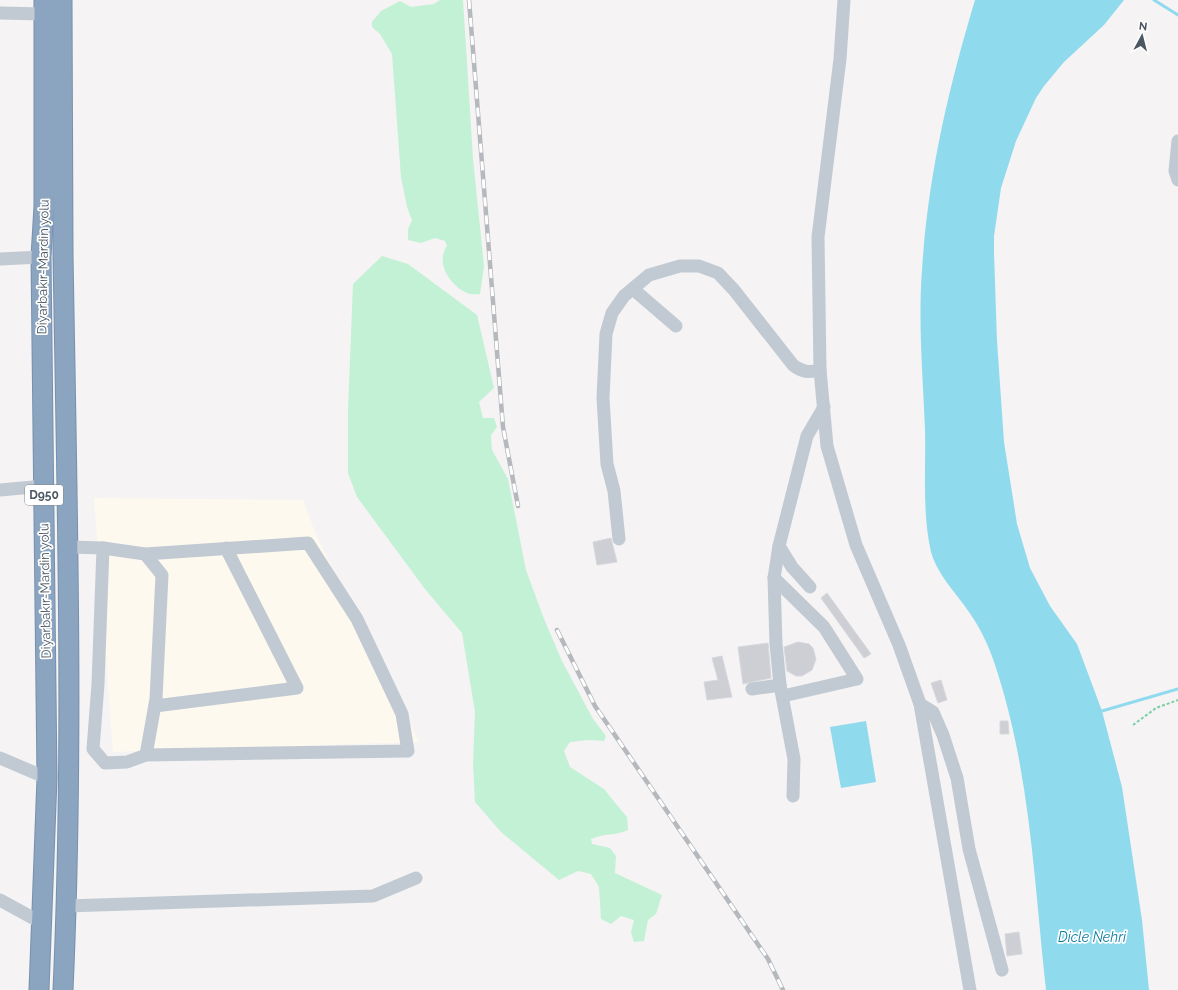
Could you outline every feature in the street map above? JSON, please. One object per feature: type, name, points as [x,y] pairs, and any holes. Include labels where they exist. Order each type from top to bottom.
[{"type":"highway","name":"Diyarbakır-Mardin yolu","points":[[62,0],[64,259],[69,547],[67,906],[63,990]]},
{"type":"highway","name":"Diyarbakır-Mardin yolu","points":[[39,990],[47,778],[41,257],[44,206],[44,7]]},
{"type":"street","points":[[844,0],[840,59],[818,237],[820,370],[827,446],[856,545],[899,645],[920,704],[970,990]]},
{"type":"street","points":[[0,13],[44,7]]},
{"type":"street","points":[[1178,141],[1176,171],[1178,180]]},
{"type":"street","points":[[0,259],[41,257]]},
{"type":"street","points":[[619,539],[614,491],[606,454],[603,398],[606,334],[612,313],[624,296],[649,275],[680,266],[699,266],[718,273],[734,290],[793,365],[801,371],[812,373],[820,370]]},
{"type":"street","points":[[633,289],[676,326]]},
{"type":"street","points":[[793,796],[794,759],[782,691],[776,644],[774,578],[779,546],[807,436],[824,407]]},
{"type":"street","points":[[0,490],[44,486]]},
{"type":"street","points":[[69,547],[103,548],[145,554],[308,543],[357,619],[402,714],[408,751],[146,754],[127,762],[105,763],[93,749],[98,684],[103,548]]},
{"type":"street","points":[[779,546],[792,567],[810,587]]},
{"type":"street","points":[[155,706],[297,688],[226,548]]},
{"type":"street","points":[[145,554],[162,574],[155,706],[146,754]]},
{"type":"street","points":[[752,689],[782,691],[857,679],[824,627],[774,578]]},
{"type":"street","points":[[920,704],[933,712],[943,735],[957,778],[969,849],[1002,970]]},
{"type":"street","points":[[0,758],[47,778]]},
{"type":"street","points":[[67,906],[373,896],[416,878]]},
{"type":"street","points":[[0,900],[42,923]]},
{"type":"path","points":[[1133,725],[1156,708],[1178,700]]},
{"type":"shaded area","points":[[94,498],[303,500],[316,535],[419,742],[113,752]]},
{"type":"green space","points":[[440,0],[463,0],[473,159],[484,266],[480,294],[467,293],[455,285],[446,273],[443,259],[447,246],[445,241],[435,238],[421,243],[408,240],[408,229],[412,220],[407,207],[401,177],[392,54],[380,34],[372,27],[372,22],[381,11],[400,1],[411,7],[434,4]]},
{"type":"green space","points":[[382,256],[408,264],[477,315],[494,388],[479,402],[483,418],[494,418],[497,427],[491,435],[492,450],[508,479],[526,570],[544,619],[562,661],[593,719],[606,736],[604,741],[588,740],[570,742],[564,751],[570,767],[604,789],[627,817],[628,830],[596,837],[591,839],[592,844],[610,848],[616,856],[615,873],[662,895],[656,914],[648,920],[644,941],[634,942],[631,932],[634,920],[621,916],[611,924],[601,919],[599,887],[591,874],[578,871],[559,880],[501,832],[475,802],[473,764],[475,712],[462,633],[425,589],[357,497],[348,473],[348,410],[353,284]]},
{"type":"water","name":"Dicle Nehri","points":[[975,0],[1124,0],[1104,25],[1064,62],[1036,98],[1016,141],[1001,188],[994,236],[994,253],[997,341],[1004,442],[1017,524],[1030,568],[1050,606],[1077,644],[1102,711],[1122,787],[1142,920],[1149,990],[1046,990],[1029,824],[1016,742],[1006,702],[994,662],[986,642],[973,618],[947,583],[938,568],[931,552],[928,537],[925,506],[925,429],[921,330],[921,290],[925,235],[934,167],[948,100]]},
{"type":"water","points":[[866,721],[876,782],[841,788],[830,727]]},
{"type":"building","points":[[611,538],[617,562],[597,565],[593,542]]},
{"type":"building","points":[[827,593],[871,654],[864,658],[821,598]]},
{"type":"building","points":[[798,642],[809,644],[813,648],[816,659],[812,670],[802,676],[796,676],[787,671],[784,647]]},
{"type":"building","points":[[768,643],[771,678],[743,684],[738,647]]},
{"type":"building","points":[[722,656],[732,697],[707,700],[704,682],[718,680],[712,658]]},
{"type":"building","points":[[941,680],[947,700],[938,703],[931,683]]},
{"type":"building","points":[[1000,721],[1008,721],[1009,734],[1000,734]]},
{"type":"building","points":[[1019,932],[1022,954],[1007,956],[1005,934]]},
{"type":"waterway","points":[[1154,0],[1178,15]]},
{"type":"waterway","points":[[1102,711],[1178,689]]},
{"type":"railway","points":[[469,0],[503,427],[518,506]]},
{"type":"railway","points":[[557,630],[595,706],[768,959],[783,990]]}]
